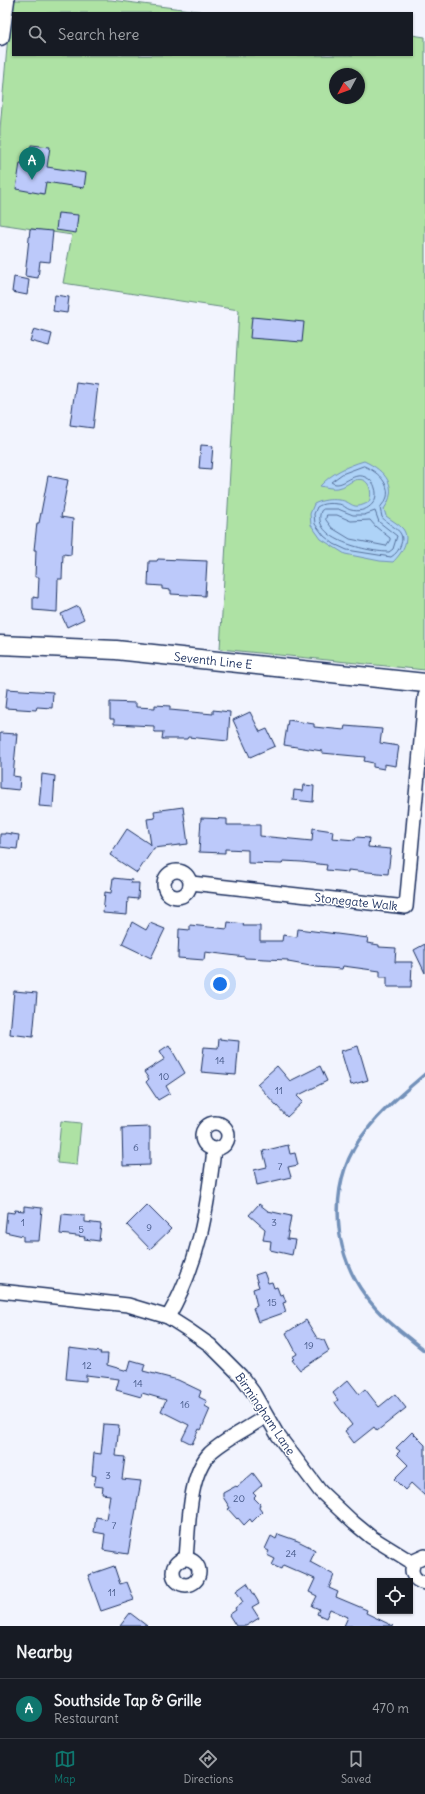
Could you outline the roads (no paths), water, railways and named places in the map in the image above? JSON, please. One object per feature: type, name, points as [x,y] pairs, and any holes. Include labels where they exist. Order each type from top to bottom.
[{"type":"street","points":[[0,36],[5,0]]},
{"type":"street","name":"Seventh Line E","points":[[0,645],[116,650],[425,682]]},
{"type":"street","name":"Stonegate Walk","points":[[191,884],[406,907],[425,696]]},
{"type":"street","points":[[168,1317],[182,1291],[198,1248],[208,1199],[214,1150]]},
{"type":"street","name":"Birmingham Lane","points":[[0,1291],[128,1305],[168,1317],[210,1345],[227,1361],[253,1392],[266,1416],[301,1468],[325,1496],[354,1524],[371,1537],[413,1563]]},
{"type":"street","points":[[186,1558],[193,1495],[200,1467],[204,1459],[218,1446],[266,1416]]},
{"type":"street","points":[[425,1556],[420,1557],[413,1563],[412,1572],[420,1582],[425,1583]]},
{"type":"water","points":[[364,461],[379,470],[388,480],[390,494],[384,509],[386,516],[401,527],[405,533],[406,538],[404,547],[393,562],[345,554],[321,539],[311,525],[310,514],[314,504],[326,500],[336,500],[359,506],[369,502],[371,494],[369,486],[364,480],[355,480],[343,487],[338,488],[320,486],[340,470]]},
{"type":"waterway","points":[[425,1074],[379,1115],[354,1149],[345,1169],[340,1191],[338,1213],[340,1235],[345,1256],[353,1276],[365,1295],[378,1311],[425,1351]]},
{"type":"place","name":"Southside Tap & Grille","points":[[32,180]]}]
